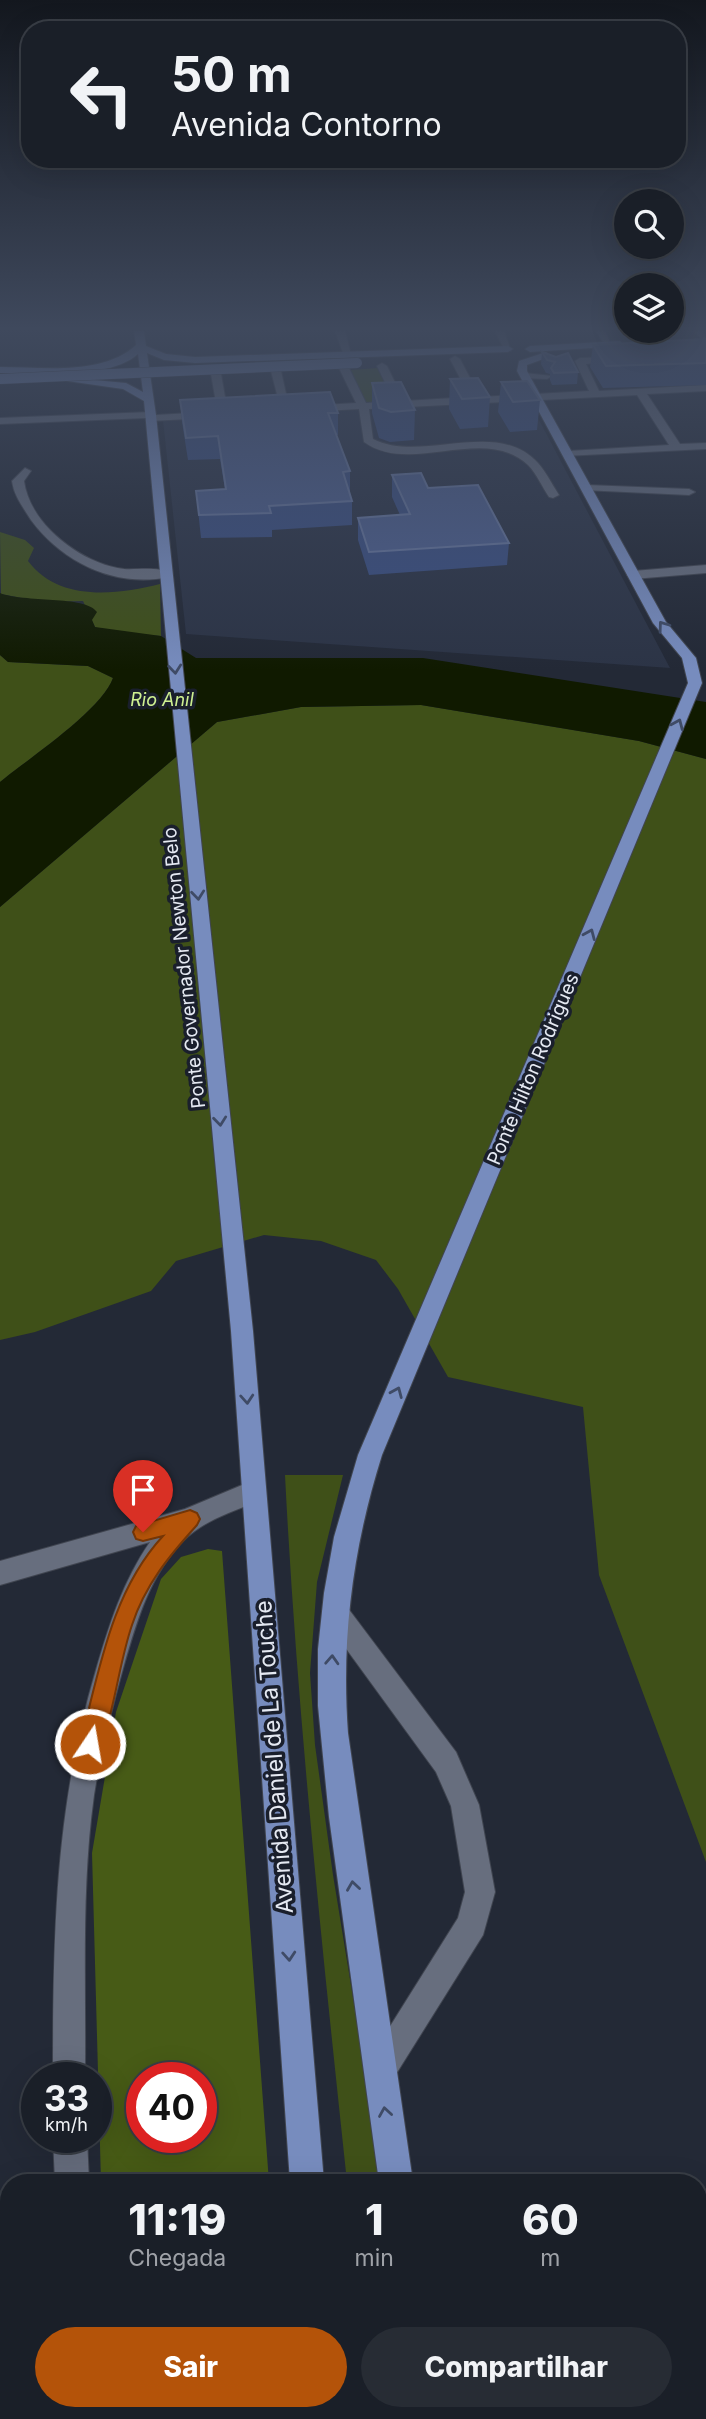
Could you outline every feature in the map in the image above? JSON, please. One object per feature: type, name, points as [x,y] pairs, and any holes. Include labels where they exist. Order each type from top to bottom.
[{"type":"main road","name":"Ponte Governador Newton Belo","points":[[153,444],[242,1331]]},
{"type":"main road","points":[[563,444],[633,575]]},
{"type":"main road","name":"Ponte Hilton Rodrigues","points":[[335,1612],[352,1510],[370,1455],[695,683],[694,665],[660,623],[633,575]]},
{"type":"main road","name":"Avenida Daniel de La Touche","points":[[242,1331],[306,2174]]},
{"type":"main road","points":[[335,1612],[331,1677],[335,1755],[379,2073],[399,2174]]},
{"type":"street","points":[[373,444],[403,450],[485,446],[503,449],[531,462],[553,495]]},
{"type":"street","points":[[568,454],[706,446]]},
{"type":"street","points":[[24,471],[18,481],[23,500],[40,526],[76,561],[116,572],[165,574]]},
{"type":"street","points":[[587,488],[689,492]]},
{"type":"street","points":[[633,575],[706,569]]},
{"type":"street","points":[[0,1573],[190,1519],[254,1491]]},
{"type":"street","points":[[69,2062],[74,1876],[80,1796],[96,1719],[121,1625],[138,1586],[156,1558],[190,1519]]},
{"type":"street","points":[[335,1612],[446,1762],[465,1805],[480,1892],[472,1924],[379,2073]]},
{"type":"street","points":[[71,2153],[72,2174]]},
{"type":"shaded area","points":[[166,444],[552,444],[670,668],[186,634]]},
{"type":"green space","points":[[0,532],[25,540],[34,548],[28,561],[41,574],[72,589],[89,592],[125,591],[160,584],[161,636],[105,631],[95,627],[83,601],[43,602],[1,594]]},
{"type":"green space","points":[[0,655],[8,662],[88,666],[113,678],[95,705],[80,719],[0,782]]},
{"type":"green space","points":[[421,705],[639,741],[706,759],[706,1862],[599,1575],[583,1407],[448,1377],[398,1289],[376,1260],[321,1241],[264,1235],[176,1261],[151,1291],[35,1332],[0,1340],[0,907],[217,722],[301,707]]},
{"type":"green space","points":[[285,1475],[343,1475],[317,1582],[310,1673],[315,1745],[333,1875],[382,2174],[346,2174],[303,1741]]},
{"type":"green space","points":[[208,1549],[222,1551],[268,2174],[101,2174],[100,2153],[112,2153],[112,2062],[98,2062],[92,1853],[116,1712],[161,1579],[181,1557]]},
{"type":"water","name":"Rio Anil","points":[[0,593],[80,603],[97,612],[92,620],[95,627],[161,636],[196,658],[423,658],[706,702],[706,759],[639,741],[421,705],[301,707],[217,722],[0,907],[0,782],[80,719],[95,705],[113,678],[88,666],[8,662],[0,655]]},
{"type":"building","points":[[219,444],[340,444],[350,471],[343,472],[352,501],[269,506],[271,513],[199,515],[196,491],[226,489]]},
{"type":"building","points":[[421,473],[428,488],[478,485],[509,543],[369,552],[358,518],[410,514],[392,475]]},
{"type":"route","points":[[90,1744],[121,1625],[138,1586],[156,1558],[190,1519],[143,1532]]}]
